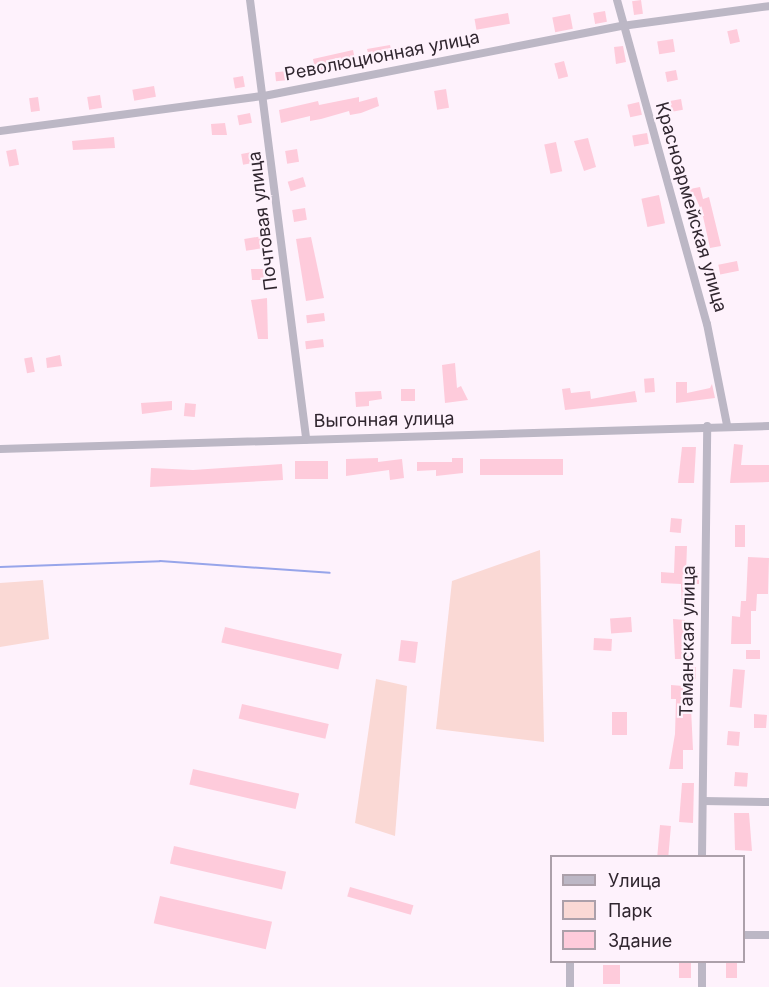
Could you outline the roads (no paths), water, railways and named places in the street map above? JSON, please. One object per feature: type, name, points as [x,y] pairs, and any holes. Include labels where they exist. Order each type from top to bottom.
[{"type":"street","name":"Почтовая улица","points":[[250,0],[306,439]]},
{"type":"street","name":"Красноармейская улица","points":[[617,0],[622,26],[690,256],[727,425]]},
{"type":"street","name":"Революционная улица","points":[[0,131],[264,96],[622,26],[769,6]]},
{"type":"street","name":"Выгонная улица","points":[[0,449],[727,425],[769,426]]},
{"type":"street","name":"Таманская улица","points":[[702,855],[707,426]]},
{"type":"street","points":[[703,801],[769,802]]},
{"type":"street","points":[[745,935],[769,935]]},
{"type":"street","points":[[570,963],[570,987]]},
{"type":"street","points":[[702,963],[702,987]]},
{"type":"waterway","points":[[0,567],[160,561],[330,573]]}]
